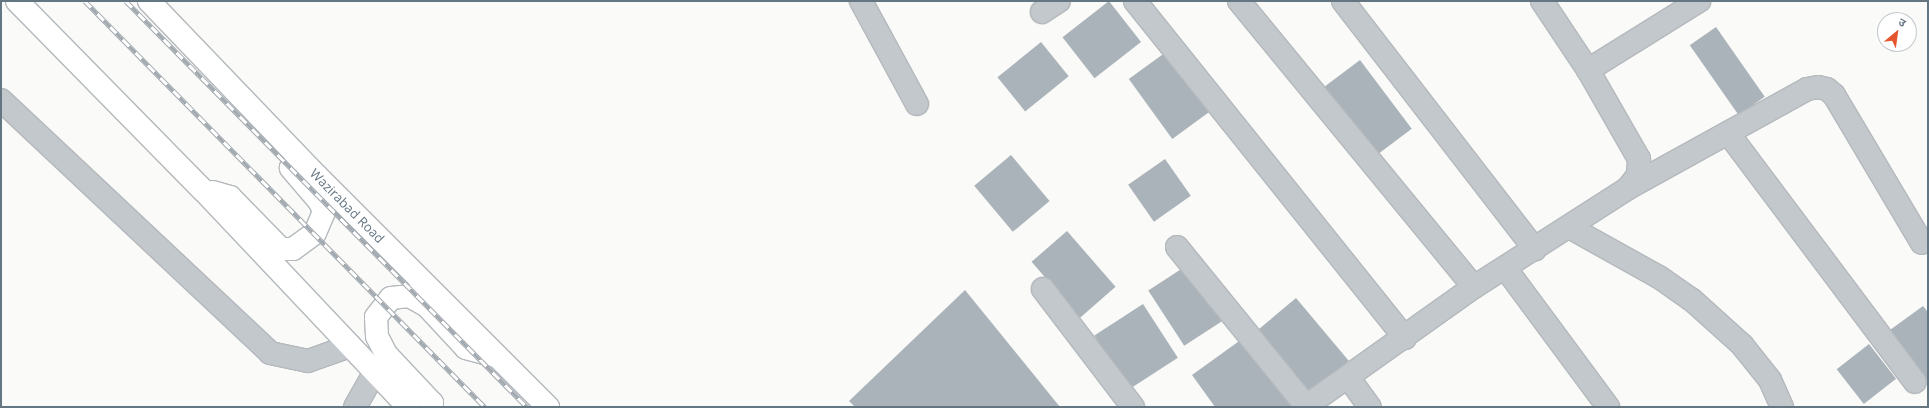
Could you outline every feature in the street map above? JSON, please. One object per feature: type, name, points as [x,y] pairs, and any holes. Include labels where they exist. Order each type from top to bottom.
[{"type":"highway","points":[[17,1],[204,190],[408,407]]},
{"type":"highway","name":"Wazirabad Road","points":[[149,1],[276,133],[548,407]]},
{"type":"highway","points":[[204,190],[230,197],[281,249],[293,249],[304,242],[315,233],[324,212],[320,202],[278,153],[276,133]]},
{"type":"highway","points":[[432,407],[432,404],[386,354],[377,336],[376,317],[391,298],[409,296],[427,306],[466,348],[496,356]]},
{"type":"street","points":[[861,1],[917,104]]},
{"type":"street","points":[[1135,1],[1405,338]]},
{"type":"street","points":[[1239,1],[1474,287]]},
{"type":"street","points":[[1343,1],[1535,250]]},
{"type":"street","points":[[1542,1],[1588,70],[1639,159],[1638,175],[1628,188]]},
{"type":"street","points":[[1588,70],[1698,1]]},
{"type":"street","points":[[1176,247],[1305,407],[1405,338],[1474,287],[1535,250],[1628,188],[1807,89],[1818,87],[1827,89],[1834,95],[1922,243]]},
{"type":"street","points":[[1,100],[270,353],[308,361],[350,346]]},
{"type":"street","points":[[1728,133],[1915,382]]},
{"type":"street","points":[[1569,227],[1659,277],[1691,299],[1742,345],[1770,380],[1782,407]]},
{"type":"street","points":[[1506,268],[1608,407]]},
{"type":"street","points":[[1043,289],[1134,407]]},
{"type":"street","points":[[355,407],[375,372]]},
{"type":"street","points":[[1348,377],[1370,407]]},
{"type":"building","points":[[1109,1],[1141,42],[1095,78],[1063,37]]},
{"type":"building","points":[[1716,27],[1765,97],[1739,115],[1690,45]]},
{"type":"building","points":[[1041,42],[1069,76],[1025,111],[997,77]]},
{"type":"building","points":[[1166,52],[1209,112],[1172,139],[1129,79]]},
{"type":"building","points":[[1360,60],[1412,129],[1372,159],[1320,90]]},
{"type":"building","points":[[1011,155],[1050,201],[1013,232],[974,186]]},
{"type":"building","points":[[1165,159],[1191,196],[1154,222],[1128,185]]},
{"type":"building","points":[[1067,231],[1116,287],[1080,318],[1032,262]]},
{"type":"building","points":[[1186,266],[1222,321],[1184,346],[1148,291]]},
{"type":"building","points":[[965,290],[1060,407],[855,407],[849,401]]},
{"type":"building","points":[[1296,298],[1349,361],[1304,398],[1252,335]]},
{"type":"building","points":[[1143,304],[1178,358],[1129,389],[1094,336]]},
{"type":"building","points":[[1923,306],[1928,312],[1928,382],[1890,330]]},
{"type":"building","points":[[1242,339],[1292,407],[1215,407],[1192,375]]},
{"type":"building","points":[[1869,344],[1896,379],[1864,404],[1837,369]]},
{"type":"railway","points":[[85,1],[485,407]]},
{"type":"railway","points":[[126,1],[527,407]]}]
